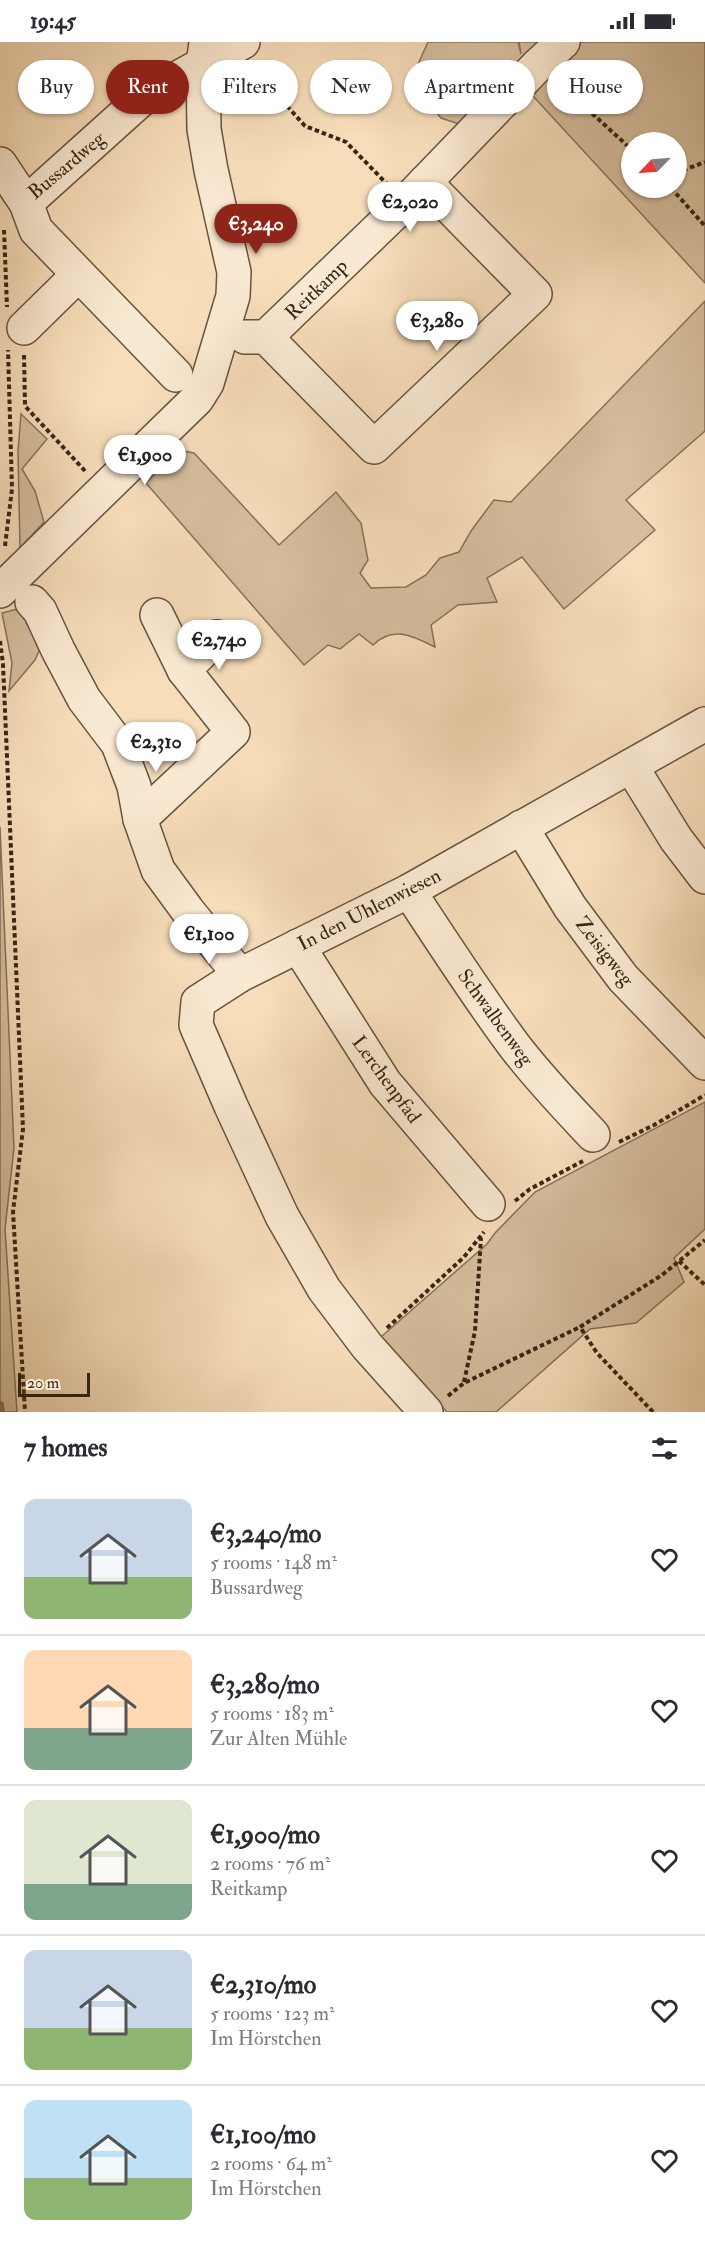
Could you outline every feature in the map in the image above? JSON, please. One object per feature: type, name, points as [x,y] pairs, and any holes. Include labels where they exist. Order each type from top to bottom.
[{"type":"street","name":"Reitkamp","points":[[266,337],[415,192],[563,42]]},
{"type":"street","name":"Bussardweg","points":[[0,164],[26,203],[145,96],[205,53],[244,55]]},
{"type":"street","points":[[0,591],[197,399],[207,383],[233,296],[234,272],[204,129],[205,53]]},
{"type":"street","points":[[219,338],[266,337],[374,447],[535,294],[415,192]]},
{"type":"street","points":[[26,203],[36,230],[176,375]]},
{"type":"street","points":[[13,328],[78,275]]},
{"type":"street","points":[[32,602],[40,610],[84,699],[118,744],[134,786],[140,819],[158,870],[188,912],[240,975]]},
{"type":"street","points":[[140,819],[233,732],[184,670],[157,615]]},
{"type":"street","points":[[184,670],[217,637]]},
{"type":"street","name":"In den Uhlenwiesen","points":[[436,1405],[367,1346],[324,1288],[282,1216],[231,1106],[196,1025],[198,1002],[240,975],[409,891],[705,724]]},
{"type":"street","points":[[631,766],[676,839],[705,877]]},
{"type":"street","name":"Zeisigweg","points":[[521,827],[570,907],[623,978],[705,1063]]},
{"type":"street","name":"Schwalbenweg","points":[[409,891],[466,978],[515,1046],[600,1145]]},
{"type":"street","name":"Lerchenpfad","points":[[298,946],[385,1083],[496,1212]]},
{"type":"path","points":[[244,55],[305,126],[346,142],[415,192]]},
{"type":"path","points":[[538,65],[621,140]]},
{"type":"path","points":[[687,169],[705,162]]},
{"type":"path","points":[[680,198],[705,226]]},
{"type":"path","points":[[2,225],[13,328],[25,406],[104,491]]},
{"type":"path","points":[[4,550],[12,489],[13,328]]},
{"type":"path","points":[[0,641],[3,664],[23,1128],[13,1212],[25,1412]]},
{"type":"path","points":[[367,1346],[464,1257],[496,1212],[600,1145],[654,1125],[705,1095]]},
{"type":"path","points":[[464,1383],[475,1331],[481,1236]]},
{"type":"path","points":[[436,1405],[464,1383],[580,1328],[662,1275],[705,1240]]},
{"type":"path","points":[[679,1261],[705,1285]]},
{"type":"path","points":[[580,1328],[597,1353],[653,1412]]},
{"type":"shaded area","points":[[428,42],[518,42],[521,54],[519,42],[705,42],[705,283],[627,198],[687,198],[687,132],[621,132],[621,192],[549,114],[643,114],[643,60],[547,60],[547,111],[535,98],[535,60],[420,60]]},
{"type":"shaded area","points":[[438,114],[470,114],[459,124],[441,118]]},
{"type":"shaded area","points":[[705,301],[705,431],[626,500],[655,530],[564,609],[522,557],[487,578],[497,602],[458,605],[431,625],[435,647],[403,634],[388,635],[373,645],[359,634],[340,649],[328,645],[304,665],[146,483],[178,450],[194,453],[279,545],[336,492],[361,523],[368,560],[360,573],[371,588],[406,587],[426,575],[440,558],[459,552],[494,500],[511,502]]},
{"type":"shaded area","points":[[21,414],[47,439],[22,469],[35,491],[44,522],[20,548],[18,451]]},
{"type":"shaded area","points":[[25,607],[26,623],[42,644],[35,660],[9,691],[12,663],[2,613]]},
{"type":"shaded area","points":[[0,827],[14,1148],[5,1229],[17,1412],[0,1412]]},
{"type":"shaded area","points":[[705,1102],[705,1229],[674,1258],[684,1282],[636,1323],[590,1329],[496,1412],[447,1412],[381,1337],[487,1244],[535,1192]]},
{"type":"waterway","points":[[0,1405],[1,1412]]}]
